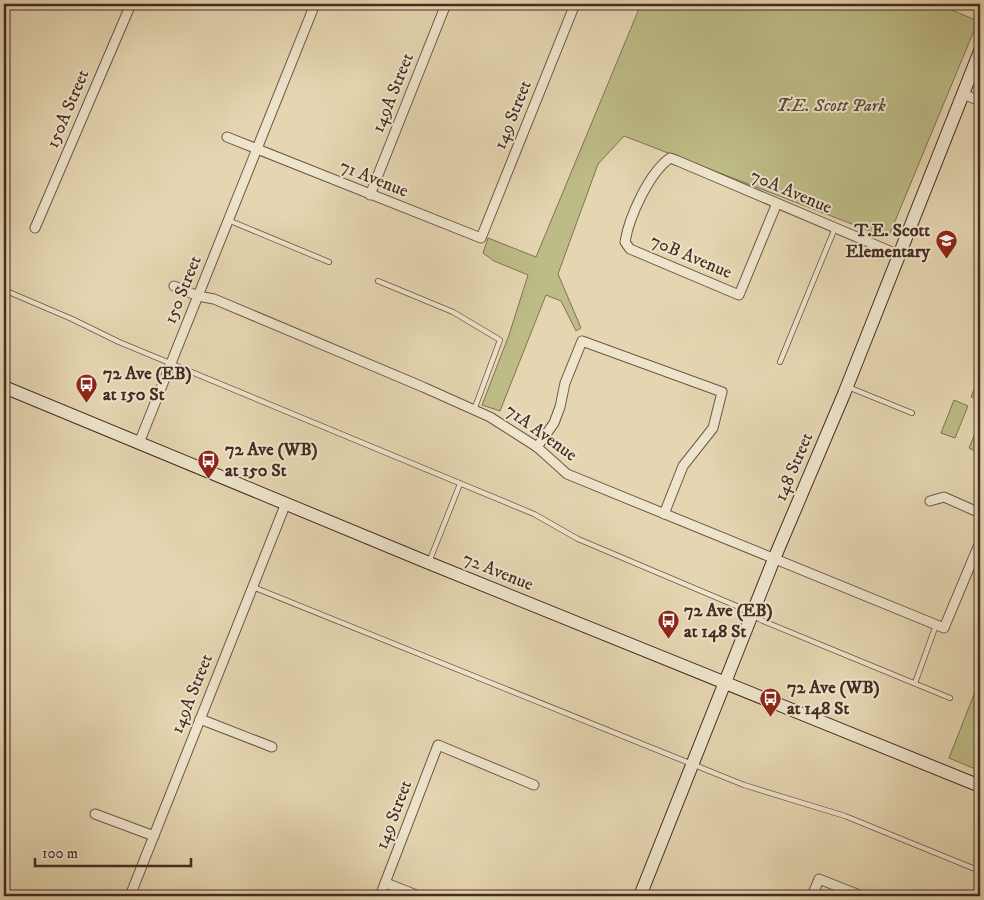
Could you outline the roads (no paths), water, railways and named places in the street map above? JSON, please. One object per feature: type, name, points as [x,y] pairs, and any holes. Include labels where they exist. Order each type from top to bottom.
[{"type":"main road","name":"148 Street","points":[[640,896],[774,559],[847,386],[980,51]]},
{"type":"main road","name":"72 Avenue","points":[[4,389],[980,786]]},
{"type":"street","name":"150A Street","points":[[35,228],[131,4]]},
{"type":"street","name":"150 Street","points":[[139,443],[314,4]]},
{"type":"street","name":"149A Street","points":[[370,195],[446,4]]},
{"type":"street","name":"149 Street","points":[[481,238],[575,4]]},
{"type":"street","points":[[963,94],[980,101]]},
{"type":"street","points":[[227,137],[256,150]]},
{"type":"street","name":"71 Avenue","points":[[256,150],[481,238]]},
{"type":"street","name":"70A Avenue","points":[[630,249],[625,242],[627,231],[642,197],[661,164],[670,158],[899,255]]},
{"type":"street","name":"70B Avenue","points":[[630,249],[739,296],[777,203]]},
{"type":"street","name":"71A Avenue","points":[[174,286],[198,296],[208,297],[223,303],[423,386],[490,417],[537,448],[567,474],[940,627]]},
{"type":"street","points":[[537,448],[554,423],[560,407],[565,383],[582,341],[722,392],[713,428],[683,466],[664,514]]},
{"type":"street","points":[[930,501],[944,497],[980,513]]},
{"type":"street","name":"149A Street","points":[[130,896],[286,503]]},
{"type":"street","points":[[940,627],[980,542]]},
{"type":"street","points":[[200,718],[272,747]]},
{"type":"street","name":"149 Street","points":[[380,896],[438,745],[534,784]]},
{"type":"street","points":[[95,814],[154,836]]},
{"type":"street","points":[[812,896],[819,879],[862,896]]},
{"type":"street","points":[[386,883],[419,896]]},
{"type":"lane","points":[[228,220],[330,262]]},
{"type":"lane","points":[[780,362],[835,228]]},
{"type":"lane","points":[[378,281],[453,312],[500,340],[474,410]]},
{"type":"lane","points":[[4,290],[72,318],[119,342],[171,364],[534,514],[578,540],[739,607],[763,621],[950,698]]},
{"type":"lane","points":[[847,386],[912,412]]},
{"type":"lane","points":[[429,562],[460,484]]},
{"type":"lane","points":[[252,586],[744,786],[845,816],[980,871]]},
{"type":"lane","points":[[915,683],[940,627]]},
{"type":"place","name":"T.E. Scott Elementary","points":[[946,260]]},
{"type":"place","name":"72 Ave (EB) at 150 St","points":[[87,403]]},
{"type":"place","name":"72 Ave (WB) at 150 St","points":[[209,479]]},
{"type":"place","name":"72 Ave (EB) at 148 St","points":[[668,640]]},
{"type":"place","name":"72 Ave (WB) at 148 St","points":[[771,717]]},
{"type":"park label","name":"T.E. Scott Park","points":[[831,106]]}]
